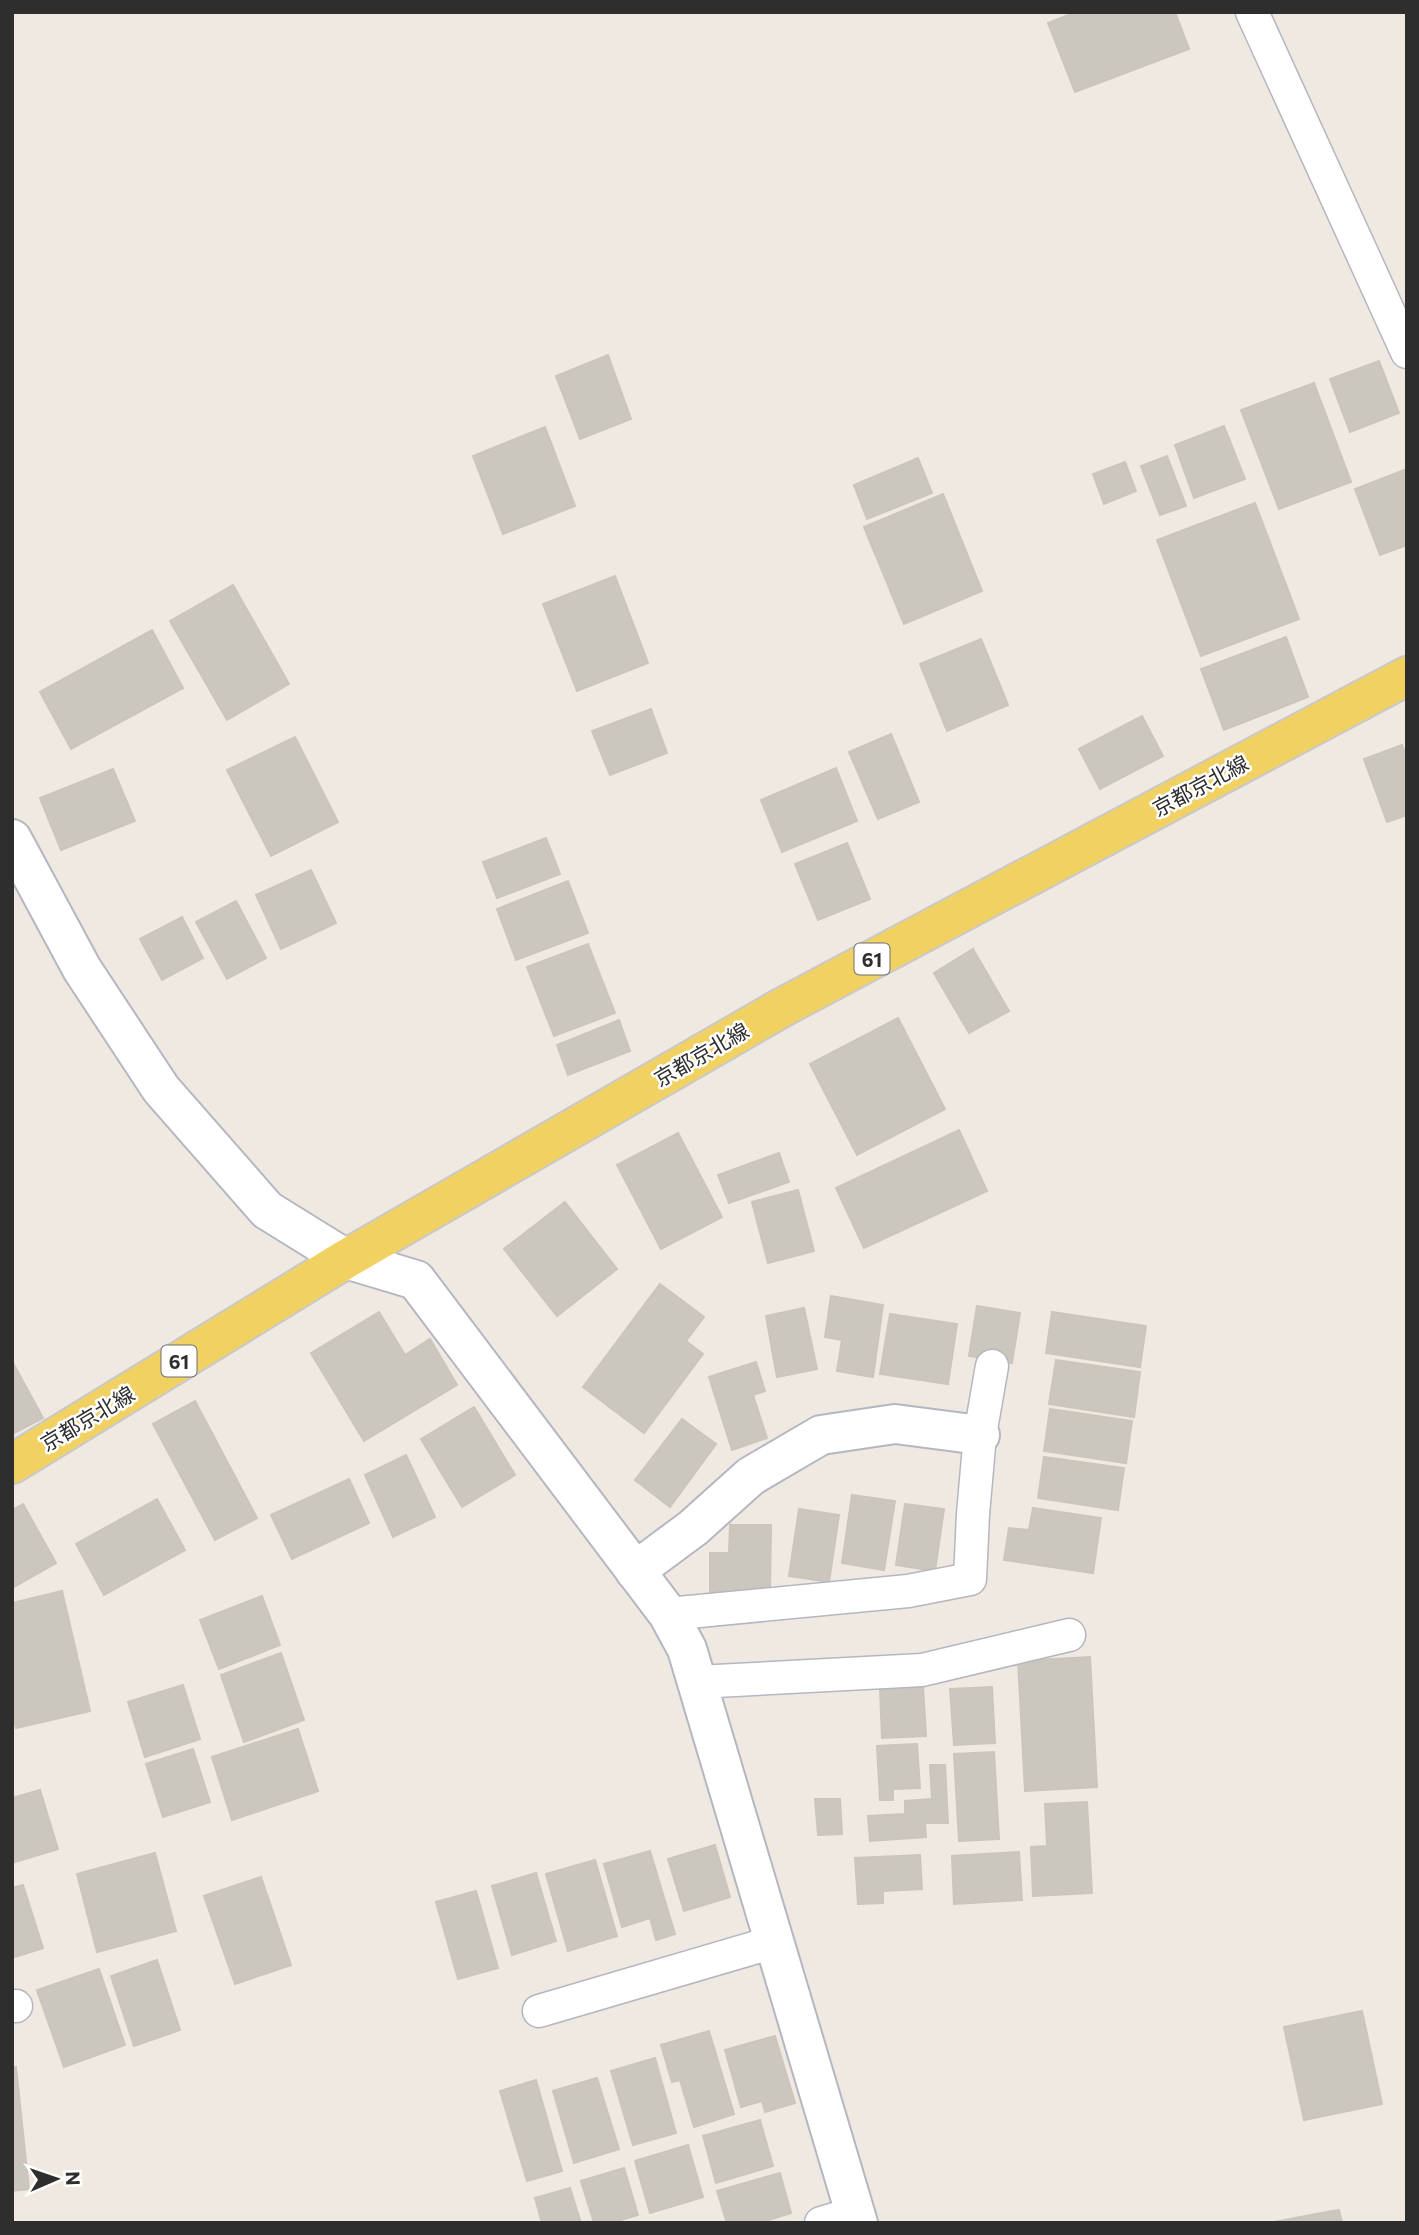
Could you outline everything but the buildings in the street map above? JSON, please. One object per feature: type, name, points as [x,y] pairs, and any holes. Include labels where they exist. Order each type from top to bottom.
[{"type":"main road","name":"京都京北線","points":[[12,1464],[346,1259],[783,1007],[1407,676]]},
{"type":"street","points":[[12,839],[82,970],[161,1089],[267,1210],[346,1259],[416,1280],[668,1614],[687,1649],[774,1942],[845,2219]]},
{"type":"street","points":[[635,1571],[693,1528],[751,1476],[821,1435],[895,1424],[980,1434]]},
{"type":"lane","points":[[1252,12],[1407,352]]},
{"type":"lane","points":[[668,1614],[908,1591],[970,1579],[972,1514],[980,1434],[992,1366]]},
{"type":"lane","points":[[697,1682],[922,1670],[1069,1635]]},
{"type":"lane","points":[[539,2011],[774,1942]]}]
